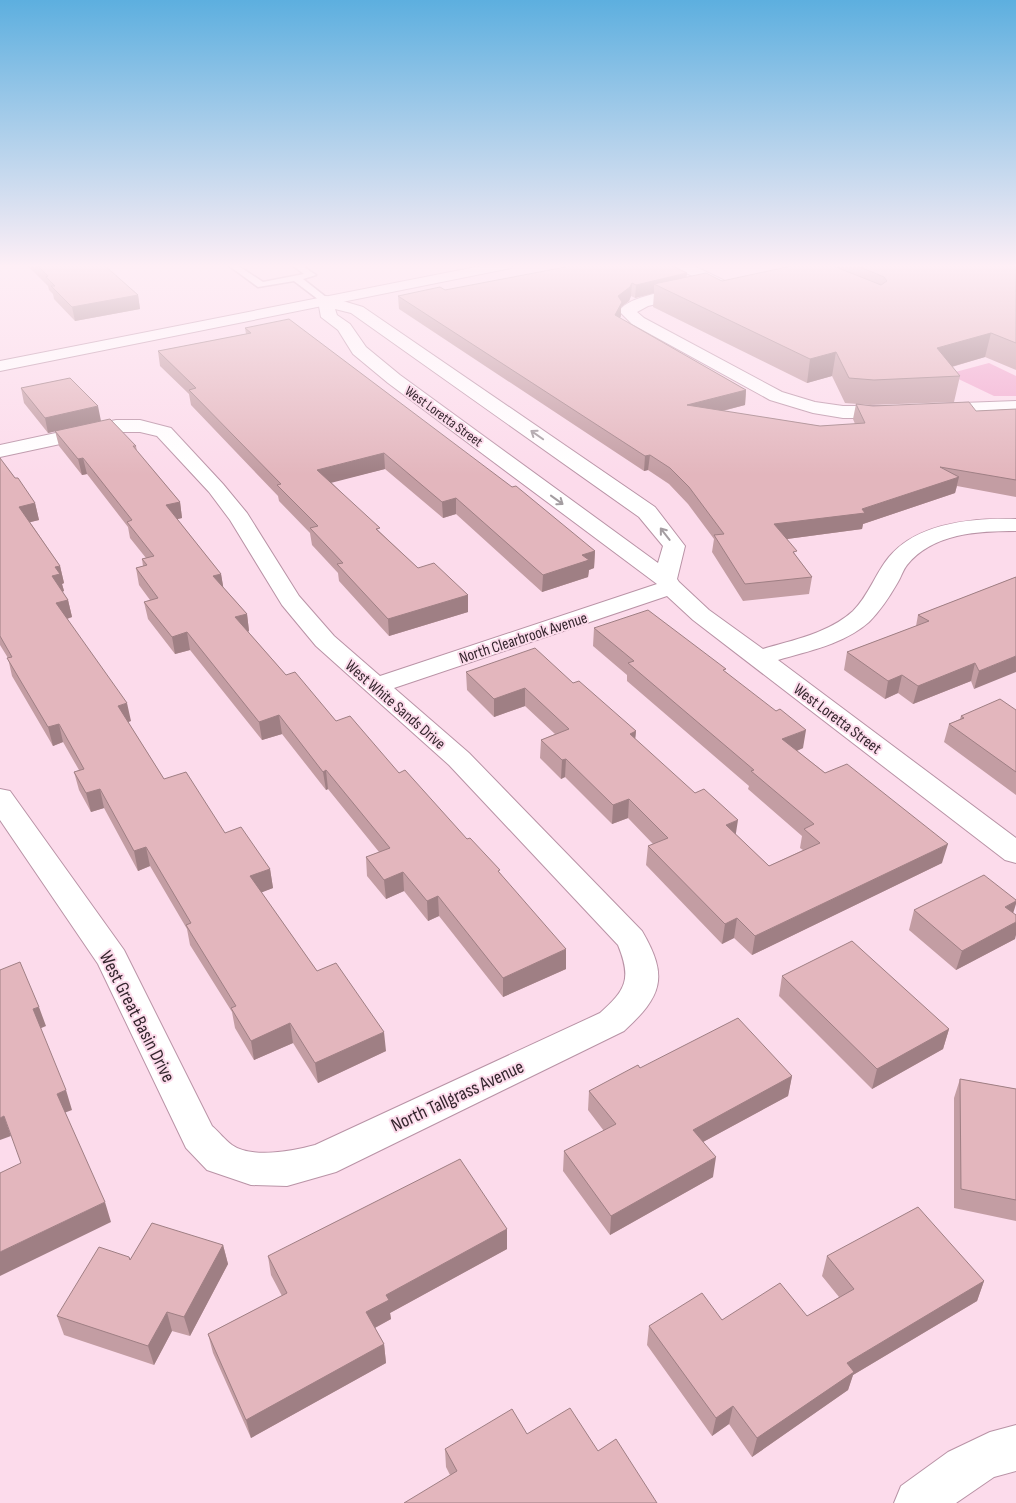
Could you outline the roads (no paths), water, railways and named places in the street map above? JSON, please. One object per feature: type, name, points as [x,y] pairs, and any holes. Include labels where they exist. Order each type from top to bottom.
[{"type":"street","points":[[0,366],[155,335]]},
{"type":"street","name":"West Loretta Street","points":[[351,335],[359,350],[394,379],[668,583],[701,616],[1016,853]]},
{"type":"street","points":[[393,335],[647,512],[674,546],[668,583]]},
{"type":"street","points":[[664,335],[776,396],[813,407],[870,413],[1016,407]]},
{"type":"street","name":"West White Sands Drive","points":[[0,451],[112,426],[145,426],[164,432],[216,488],[239,518],[290,600],[325,641],[459,759],[631,939],[642,961],[643,983]]},
{"type":"street","points":[[759,658],[837,631],[860,617],[885,585],[899,559],[926,540],[940,534],[988,525],[1016,525]]},
{"type":"street","name":"North Clearbrook Avenue","points":[[374,686],[668,583]]},
{"type":"street","name":"West Great Basin Drive","points":[[0,798],[112,959],[199,1137],[220,1158],[251,1168]]},
{"type":"street","name":"North Tallgrass Avenue","points":[[251,1168],[287,1169],[322,1160],[612,1022],[631,1006],[643,983]]},
{"type":"street","points":[[918,1503],[962,1469],[1007,1448],[1016,1448]]}]
